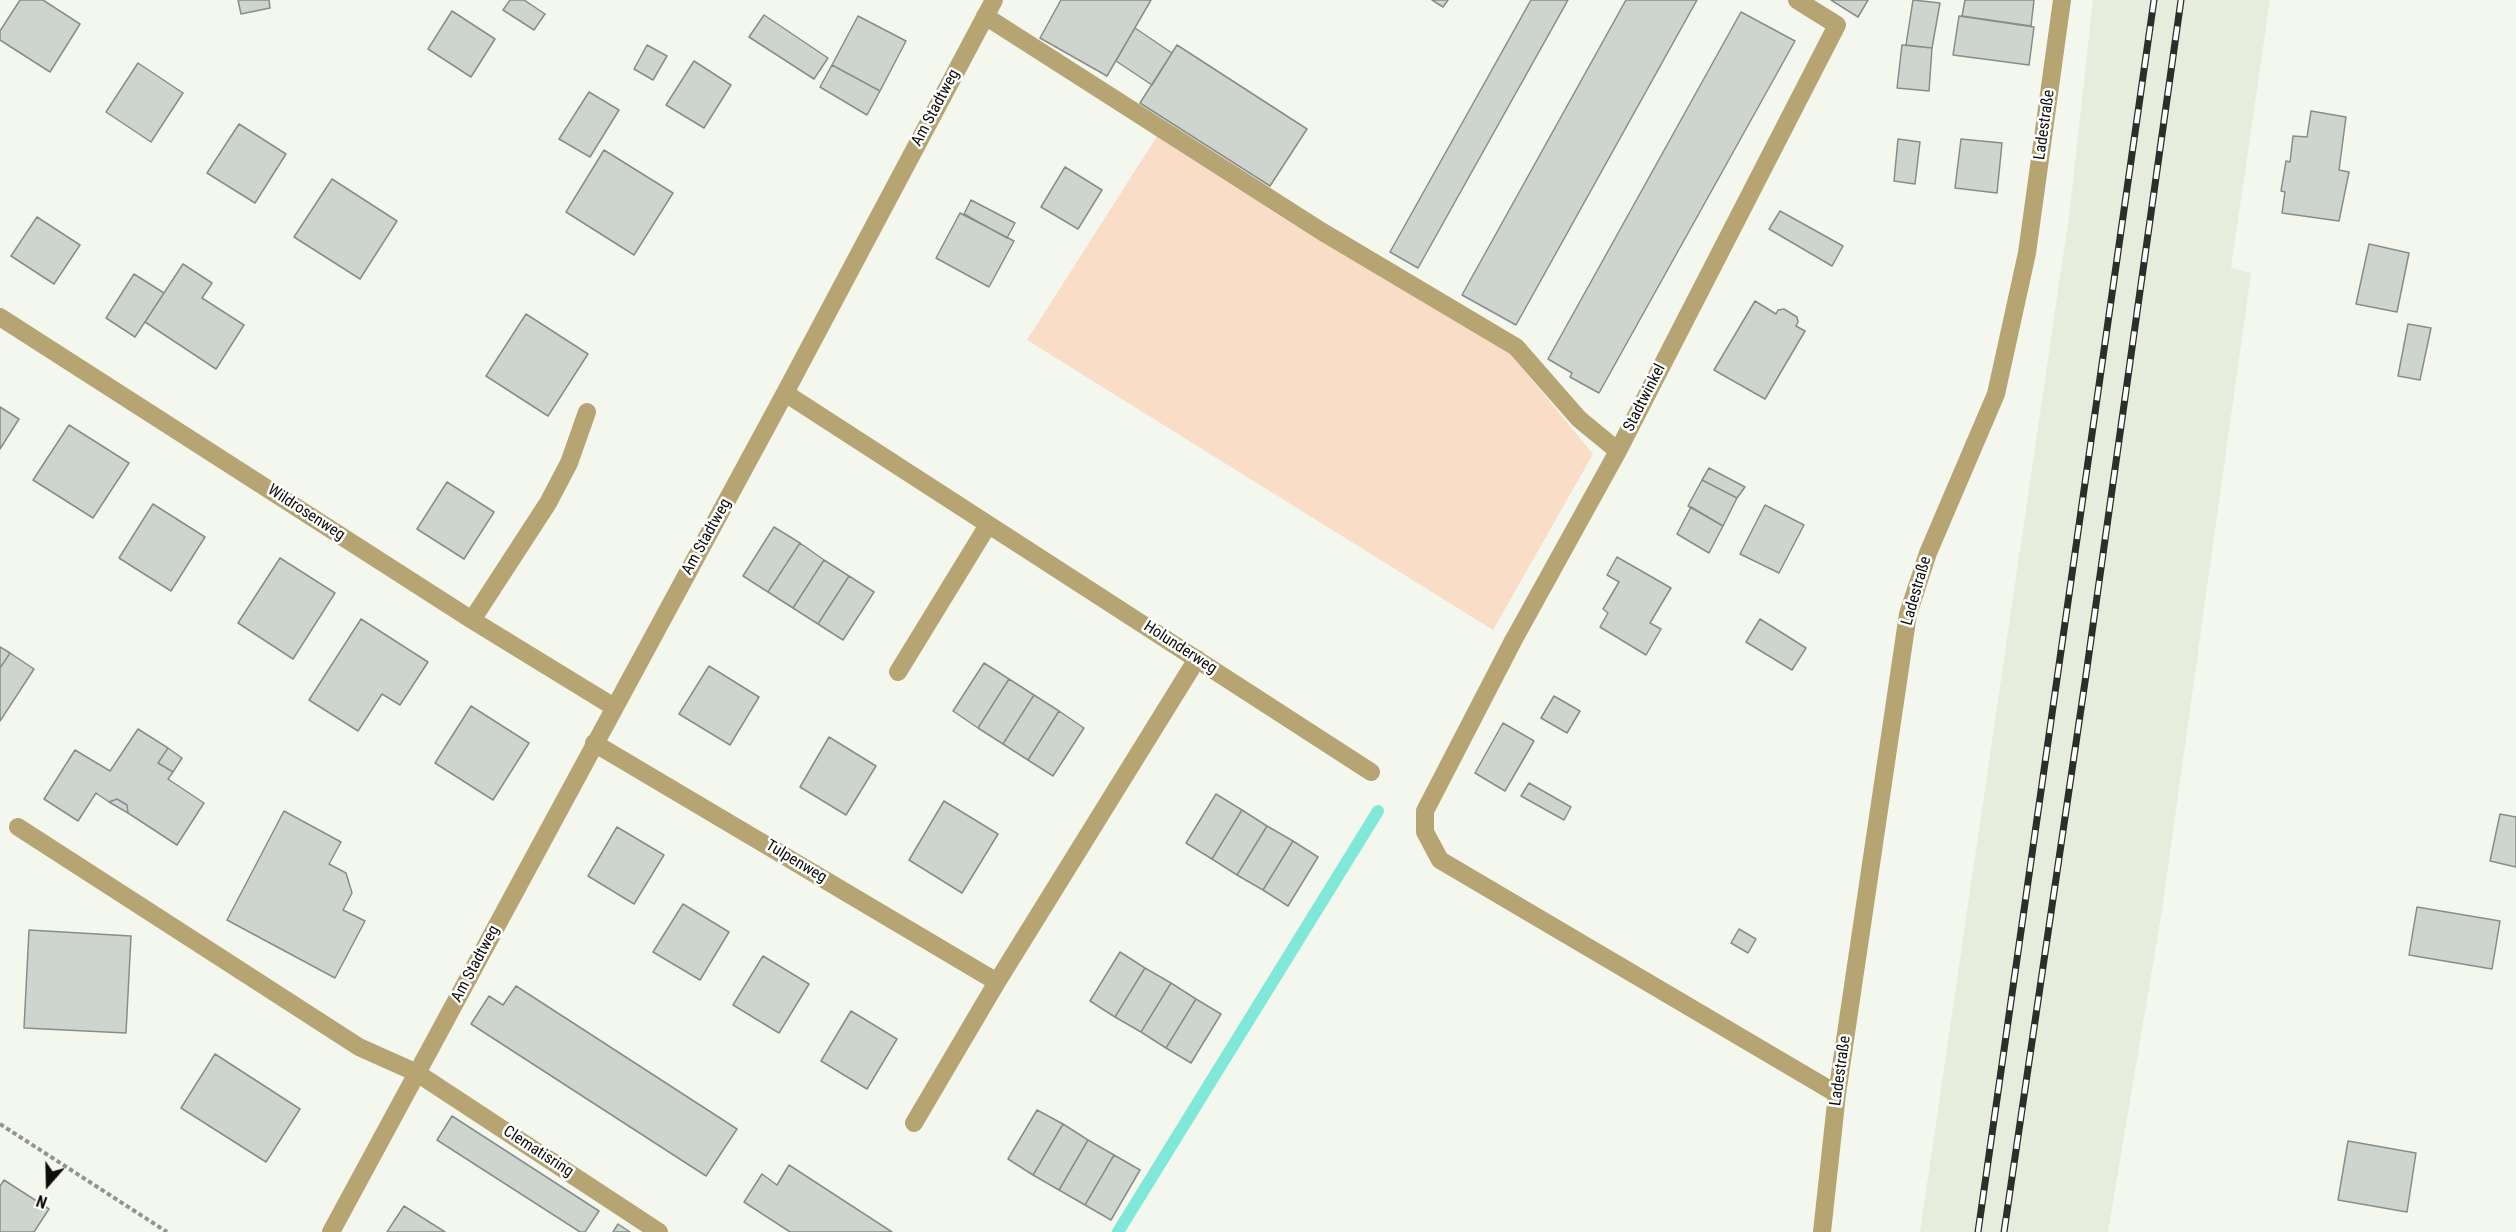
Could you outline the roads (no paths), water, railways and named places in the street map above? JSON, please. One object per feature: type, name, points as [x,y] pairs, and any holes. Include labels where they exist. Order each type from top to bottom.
[{"type":"street","name":"Stadtwinkel","points":[[1797,0],[1837,25],[1618,450],[1513,641],[1425,811],[1425,832],[1440,860],[1837,1094]]},
{"type":"street","name":"Ladestraße","points":[[1822,1232],[1837,1094],[1908,614],[1928,553],[1996,394],[2027,253],[2062,0]]},
{"type":"street","points":[[989,8],[1321,231],[1516,347],[1579,419],[1618,450]]},
{"type":"street","name":"Am Stadtweg","points":[[332,1232],[785,393],[989,8]]},
{"type":"street","name":"Wildrosenweg","points":[[0,317],[472,621],[614,707]]},
{"type":"street","name":"Holunderweg","points":[[785,393],[1371,772]]},
{"type":"street","points":[[472,621],[548,503],[569,463],[587,411]]},
{"type":"street","points":[[898,672],[988,525]]},
{"type":"street","points":[[914,1123],[997,982],[1197,659]]},
{"type":"street","name":"Tulpenweg","points":[[594,743],[997,982]]},
{"type":"street","points":[[18,827],[359,1047],[417,1072]]},
{"type":"street","name":"Clematisring","points":[[417,1072],[659,1232]]},
{"type":"waterway","points":[[1118,1232],[1378,811]]},
{"type":"railway","points":[[1978,1232],[2154,0]]},
{"type":"railway","points":[[2004,1232],[2086,675],[2181,0]]}]
